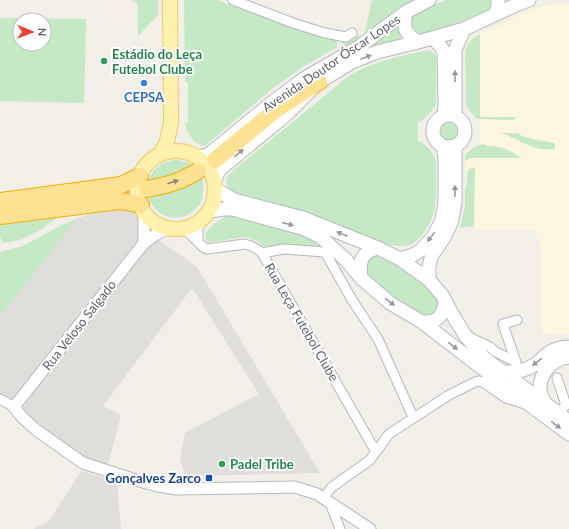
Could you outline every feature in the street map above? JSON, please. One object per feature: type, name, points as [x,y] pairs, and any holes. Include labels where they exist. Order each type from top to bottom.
[{"type":"highway","points":[[215,160],[277,109],[319,82]]},
{"type":"highway","points":[[0,201],[144,182],[166,185],[181,180],[198,164]]},
{"type":"highway","points":[[0,207],[64,198],[126,192]]},
{"type":"highway","points":[[0,216],[119,201],[128,202],[143,209]]},
{"type":"main road","points":[[161,154],[167,141],[171,123],[170,0]]},
{"type":"main road","name":"Avenida Doutor Óscar Lopes","points":[[198,164],[274,101],[305,78],[360,46],[406,12],[429,0]]},
{"type":"main road","points":[[495,16],[498,0]]},
{"type":"main road","name":"Avenida Doutor Óscar Lopes","points":[[214,186],[219,170],[287,114],[319,82],[352,62],[377,52],[464,29],[529,0]]},
{"type":"main road","points":[[406,12],[404,22],[405,30],[410,37],[418,42]]},
{"type":"main road","points":[[449,115],[455,50],[464,29]]},
{"type":"main road","points":[[433,38],[444,52],[445,105],[449,115]]},
{"type":"main road","points":[[449,115],[458,117],[464,123],[465,131],[464,138],[458,144],[448,146],[438,143],[434,138],[433,127],[439,118],[449,115]]},
{"type":"main road","points":[[171,123],[179,139],[183,152]]},
{"type":"main road","points":[[400,259],[421,250],[434,236],[442,220],[445,203],[445,158],[448,146]]},
{"type":"main road","points":[[429,280],[429,266],[432,255],[443,239],[451,223],[455,204],[448,146]]},
{"type":"main road","points":[[176,151],[190,154],[198,164],[203,162],[212,174],[214,197],[209,211],[198,222],[192,226],[184,228],[169,228],[155,223],[149,218],[138,198],[138,183],[144,182],[144,169],[148,163],[161,154],[176,151]]},
{"type":"main road","points":[[214,186],[234,200],[303,218],[378,248],[400,259],[429,280],[442,296],[465,336],[489,354],[503,372],[569,421]]},
{"type":"main road","points":[[209,211],[232,209],[302,228],[321,237],[346,260],[361,278],[390,303],[422,322],[569,434]]},
{"type":"main road","points":[[361,278],[360,263],[364,255],[371,250],[378,248]]},
{"type":"main road","points":[[422,322],[431,323],[436,320],[442,314],[445,302]]},
{"type":"main road","points":[[503,372],[517,372],[525,370],[555,349],[569,347]]},
{"type":"main road","points":[[544,403],[540,391],[545,370],[551,364],[562,358],[569,357]]},
{"type":"street","points":[[233,0],[293,23],[326,33],[346,37],[352,33]]},
{"type":"street","points":[[143,209],[144,242]]},
{"type":"street","points":[[198,222],[198,242]]},
{"type":"street","name":"Rua Veloso Salgado","points":[[14,407],[144,242],[169,228]]},
{"type":"street","name":"Rua Leça Futebol Clube","points":[[184,228],[203,247],[207,249],[245,244],[258,249],[262,253],[376,452]]},
{"type":"street","points":[[262,253],[284,249],[325,252],[352,300],[378,339],[413,417]]},
{"type":"street","points":[[489,354],[516,362],[503,324],[517,320]]},
{"type":"street","points":[[557,378],[566,406],[558,413]]},
{"type":"street","points":[[326,500],[332,487],[370,460],[389,434],[449,395],[478,381],[483,382],[506,398],[530,405]]},
{"type":"street","points":[[0,398],[14,407],[35,429],[82,463],[139,481],[177,489],[295,487],[317,494],[370,529]]},
{"type":"street","points":[[326,500],[340,529]]},
{"type":"shaded area","points":[[569,4],[569,334],[556,334],[542,333],[542,250],[534,230],[474,230],[474,226],[460,228],[465,205],[465,189],[467,185],[465,155],[474,147],[480,145],[480,120],[477,119],[466,105],[465,51],[474,36],[500,25],[520,14],[538,7]]},
{"type":"shaded area","points":[[124,204],[135,208],[141,217],[142,228],[197,267],[320,473],[185,476],[180,458],[185,433],[259,394],[192,288],[103,406],[121,415],[108,465],[83,468],[16,421],[14,407],[0,399],[0,316],[78,218]]},
{"type":"shaded area","points":[[81,471],[117,482],[121,529],[34,529],[50,520]]},
{"type":"green space","points":[[132,0],[158,0],[158,15],[138,36],[137,3]]},
{"type":"green space","points":[[184,0],[217,0],[296,29],[321,37],[337,39],[337,47],[303,67],[273,88],[205,146],[197,144],[188,131],[185,123],[188,122],[188,83],[185,81]]},
{"type":"green space","points":[[372,0],[418,0],[367,35],[341,51],[342,40],[348,41],[354,38],[355,35],[364,36]]},
{"type":"green space","points":[[447,0],[490,0],[491,4],[489,9],[485,12],[468,20],[436,31],[421,34],[415,33],[411,26],[411,20],[413,17],[425,9]]},
{"type":"green space","points":[[0,18],[12,18],[12,52],[52,52],[52,19],[86,19],[84,103],[0,101]]},
{"type":"green space","points":[[398,24],[401,36],[404,40],[370,48],[369,45]]},
{"type":"green space","points":[[480,34],[480,117],[517,117],[513,120],[477,119],[466,105],[465,51],[474,37]]},
{"type":"green space","points":[[428,50],[436,55],[436,104],[423,119],[418,122],[418,141],[429,149],[436,161],[436,200],[427,228],[414,243],[403,246],[387,244],[302,211],[235,193],[230,190],[226,181],[228,175],[350,75],[378,63]]},
{"type":"green space","points":[[450,122],[457,124],[459,131],[457,138],[450,140],[443,138],[441,131],[443,124]]},
{"type":"green space","points":[[500,133],[518,133],[532,139],[555,143],[555,149],[536,148]]},
{"type":"green space","points":[[483,144],[511,151],[522,158],[470,158],[465,161],[465,155],[474,147]]},
{"type":"green space","points":[[173,160],[186,162],[196,168],[147,184],[151,175],[160,165]]},
{"type":"green space","points":[[475,167],[474,226],[460,228],[465,205],[467,173],[469,169]]},
{"type":"green space","points":[[202,175],[202,200],[192,212],[177,218],[163,215],[152,206],[147,193]]},
{"type":"green space","points":[[54,214],[56,219],[37,232],[20,240],[2,243],[0,223]]},
{"type":"green space","points":[[229,215],[298,233],[324,248],[267,248],[259,242],[245,237],[211,242],[206,241],[206,235],[209,228],[219,220]]},
{"type":"green space","points":[[78,218],[1,315],[0,252],[23,246]]},
{"type":"green space","points":[[374,254],[382,255],[417,276],[439,301],[437,313],[427,317],[401,304],[366,275],[365,262]]},
{"type":"tunnel","points":[[198,171],[215,160]]},
{"type":"tunnel","points":[[126,192],[147,189]]},
{"type":"place","name":"Estádio do Leça Futebol Clube","points":[[104,61]]},
{"type":"place","name":"CEPSA","points":[[144,83]]},
{"type":"place","name":"Padel Tribe","points":[[222,464]]},
{"type":"place","name":"Gonçalves Zarco","points":[[209,478]]}]
